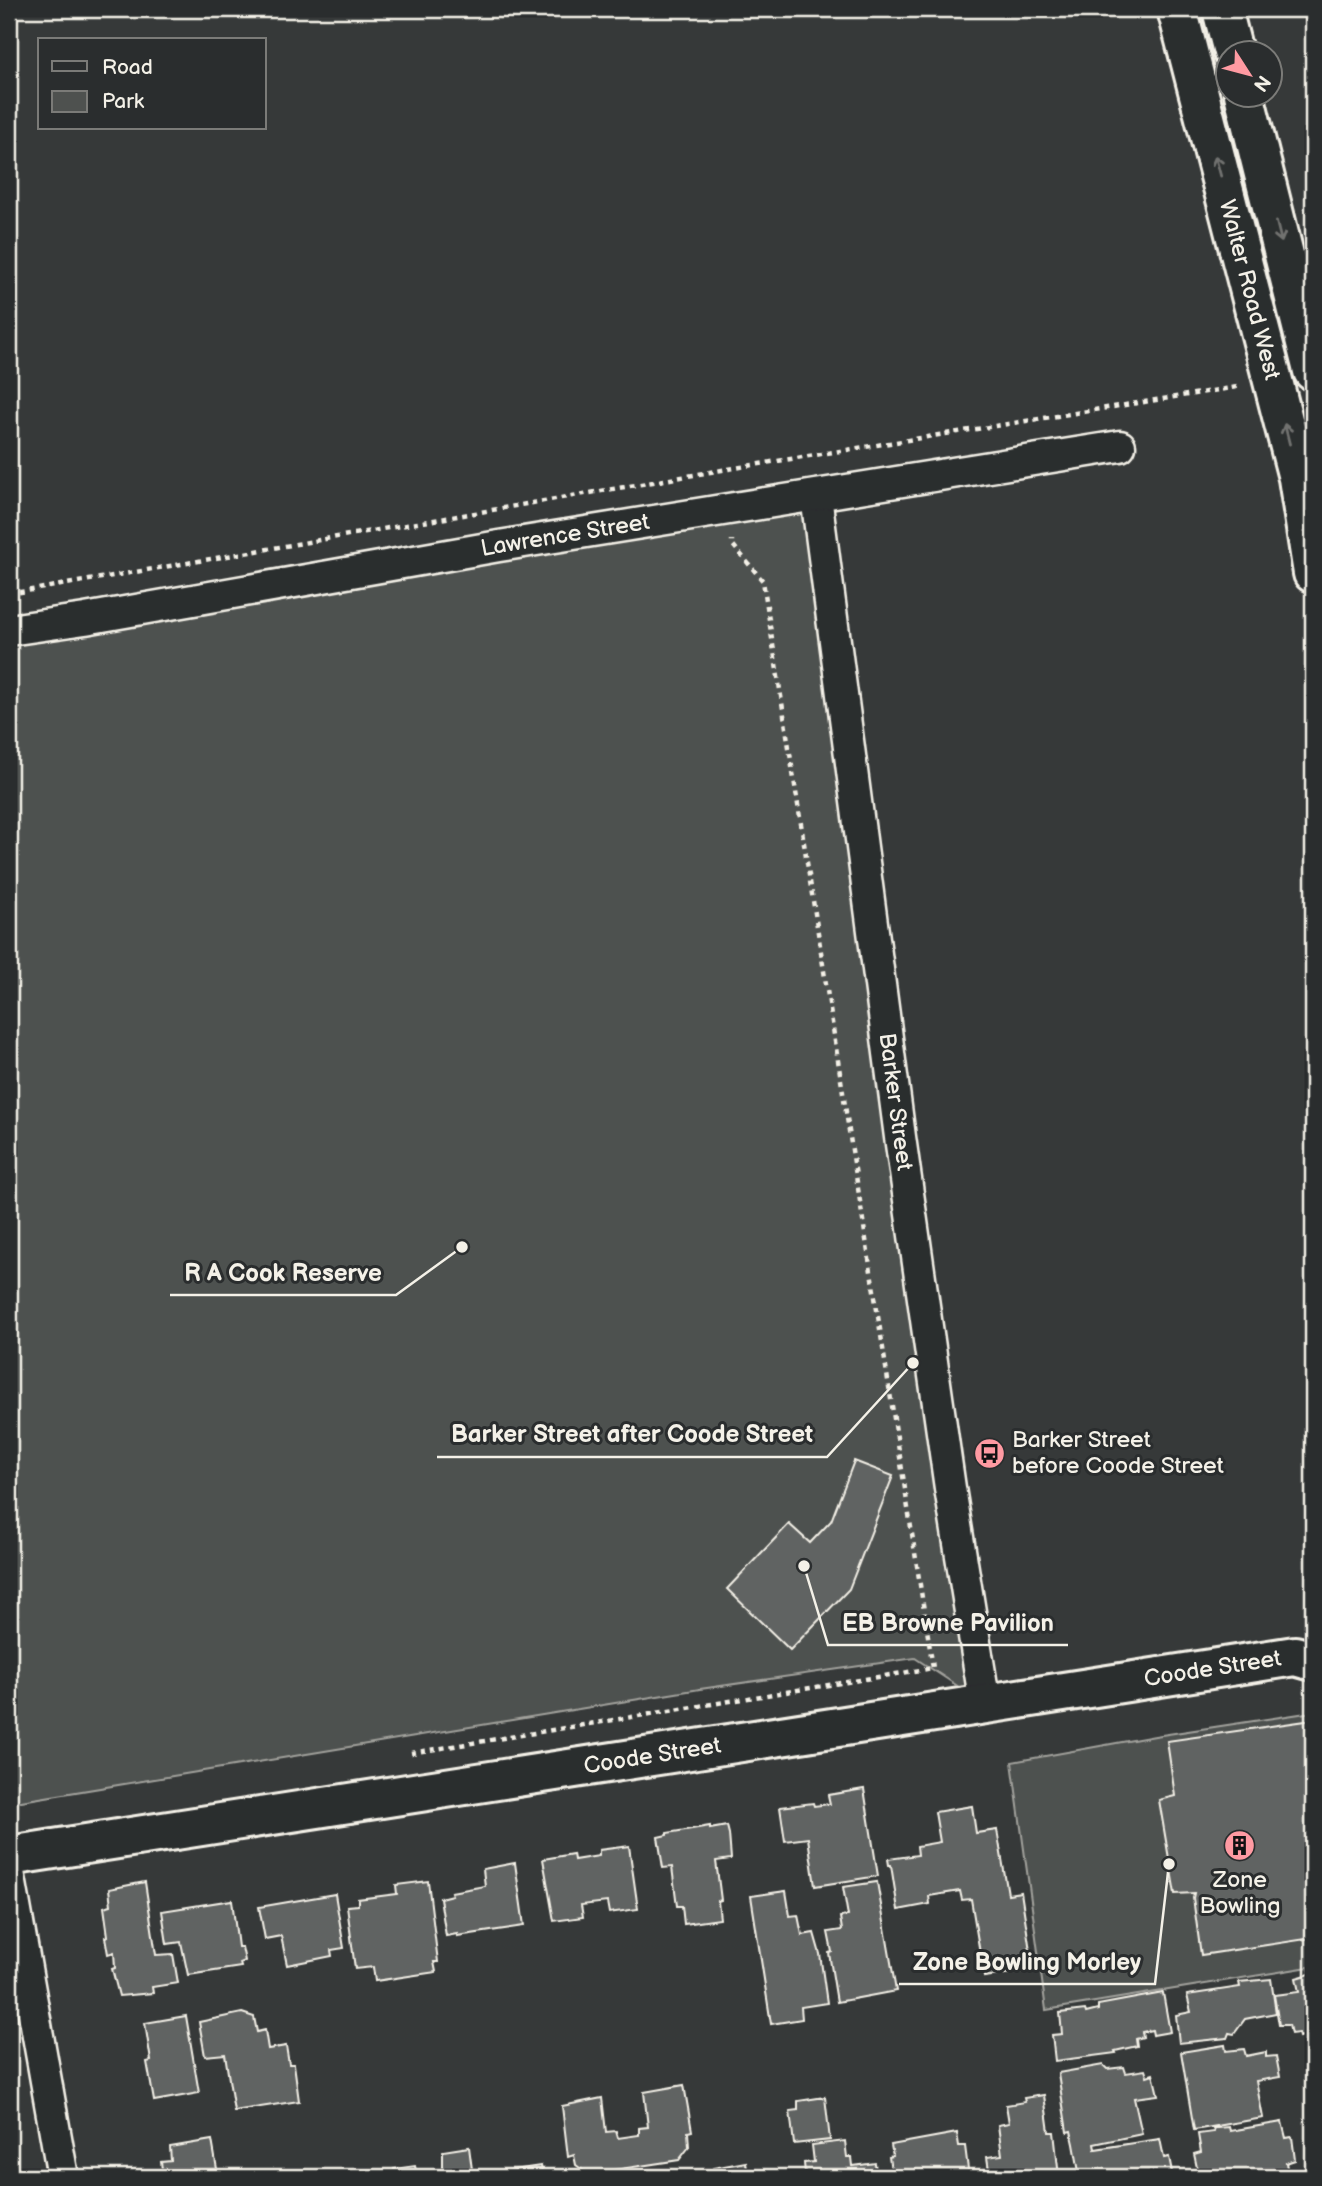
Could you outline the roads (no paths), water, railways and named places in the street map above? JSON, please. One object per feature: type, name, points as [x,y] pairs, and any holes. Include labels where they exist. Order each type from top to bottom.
[{"type":"main road","name":"Walter Road West","points":[[1178,9],[1298,478],[1313,573]]},
{"type":"main road","points":[[1222,9],[1229,38]]},
{"type":"main road","name":"Walter Road West","points":[[1247,108],[1313,371]]},
{"type":"main road","name":"Coode Street","points":[[9,1856],[1307,1654]]},
{"type":"street","name":"Lawrence Street","points":[[9,630],[486,548],[1120,446]]},
{"type":"street","name":"Barker Street","points":[[816,496],[900,1137],[950,1488],[985,1704]]},
{"type":"street","points":[[9,1872],[63,2177]]},
{"type":"place","name":"R A Cook Reserve","points":[[462,1247]]},
{"type":"place","name":"Barker Street after Coode Street","points":[[913,1363]]},
{"type":"place","name":"Barker Street before Coode Street","points":[[989,1453]]},
{"type":"place","name":"EB Browne Pavilion","points":[[804,1566]]},
{"type":"place","name":"Zone Bowling","points":[[1240,1846]]},
{"type":"place","name":"Zone Bowling Morley","points":[[1169,1864]]}]
